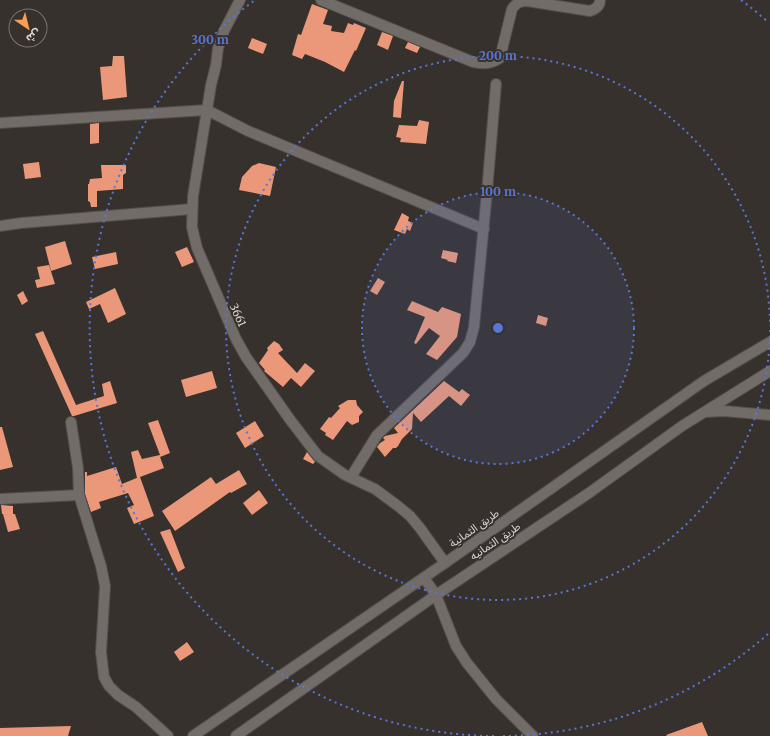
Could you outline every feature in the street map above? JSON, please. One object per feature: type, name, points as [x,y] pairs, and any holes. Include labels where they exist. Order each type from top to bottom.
[{"type":"street","name":"3661","points":[[240,0],[224,32],[218,48],[207,110],[197,168],[192,210],[192,227],[197,248],[227,319],[246,357],[291,421],[318,456],[345,475],[375,489],[410,516],[445,563]]},
{"type":"street","points":[[321,0],[473,62],[485,64],[494,62],[500,58],[512,9],[515,4],[521,1],[527,1],[590,11],[596,9],[600,3],[600,0]]},
{"type":"street","points":[[350,477],[377,435],[463,353],[470,342],[474,327],[484,229],[496,84]]},
{"type":"street","points":[[0,123],[207,110],[248,130],[484,229]]},
{"type":"street","points":[[0,226],[37,221],[192,210]]},
{"type":"street","name":"طريق الثمانية","points":[[193,736],[424,578],[704,381],[770,342]]},
{"type":"street","name":"طريق الثمانيه","points":[[236,736],[436,595],[589,493],[682,426],[770,371]]},
{"type":"street","points":[[706,412],[724,411],[770,415]]},
{"type":"street","points":[[71,422],[78,468],[79,495],[101,566],[105,586],[101,652],[104,677],[113,690],[136,707],[168,736]]},
{"type":"street","points":[[0,499],[79,495]]},
{"type":"street","points":[[424,578],[436,595],[456,646],[466,663],[496,699],[533,736]]},
{"type":"building","points":[[312,4],[328,10],[323,24],[332,26],[331,31],[344,33],[348,23],[353,25],[354,23],[366,28],[356,51],[355,50],[344,72],[305,54],[302,59],[292,55],[298,34],[301,35]]},
{"type":"building","points":[[382,32],[393,36],[388,50],[377,45]]},
{"type":"building","points":[[252,38],[267,44],[263,54],[248,48]]},
{"type":"building","points":[[408,42],[420,47],[417,53],[405,48]]},
{"type":"building","points":[[113,56],[124,56],[127,97],[103,100],[100,67],[112,66]]},
{"type":"building","points":[[402,81],[404,81],[401,118],[393,117],[394,101]]},
{"type":"building","points":[[419,120],[429,122],[426,144],[400,142],[401,138],[396,137],[399,125],[417,126]]},
{"type":"building","points":[[99,123],[99,143],[90,144],[90,124]]},
{"type":"building","points":[[39,162],[41,177],[25,179],[23,164]]},
{"type":"building","points":[[259,163],[276,167],[270,196],[239,190],[242,177],[252,166]]},
{"type":"building","points":[[101,165],[126,165],[126,173],[123,175],[123,189],[97,191],[97,207],[91,207],[90,202],[88,201],[88,184],[90,179],[102,178]]},
{"type":"building","points":[[402,213],[409,217],[408,221],[413,223],[410,231],[407,229],[405,234],[394,230]]},
{"type":"building","points":[[65,241],[72,264],[51,271],[45,247]]},
{"type":"building","points":[[187,247],[194,262],[182,267],[175,252]]},
{"type":"building","points":[[443,250],[458,253],[456,263],[441,258]]},
{"type":"building","points":[[116,252],[118,264],[95,269],[92,257]]},
{"type":"building","points":[[49,265],[55,284],[37,288],[35,280],[40,279],[37,267]]},
{"type":"building","points":[[378,278],[385,282],[377,295],[370,291]]},
{"type":"building","points":[[115,288],[126,314],[108,323],[100,304],[89,309],[86,302]]},
{"type":"building","points":[[23,291],[28,301],[22,305],[17,295]]},
{"type":"building","points":[[412,301],[438,312],[442,307],[461,314],[457,337],[437,360],[426,354],[440,336],[429,328],[416,344],[414,343],[425,317],[407,310]]},
{"type":"building","points":[[538,315],[548,318],[546,326],[536,323]]},
{"type":"building","points":[[43,331],[76,405],[104,396],[102,384],[110,381],[117,403],[72,416],[35,334]]},
{"type":"building","points":[[274,341],[279,344],[283,350],[278,353],[297,373],[305,363],[315,371],[301,387],[291,378],[283,387],[264,371],[265,370],[259,363],[268,350],[267,348]]},
{"type":"building","points":[[212,371],[217,388],[186,397],[181,380]]},
{"type":"building","points":[[444,381],[459,392],[462,389],[470,395],[461,406],[449,396],[421,422],[413,413],[412,429],[402,439],[398,446],[393,448],[385,457],[377,447],[385,440],[383,438],[385,436],[398,433],[394,428]]},
{"type":"building","points":[[348,400],[356,400],[357,405],[363,412],[359,416],[359,422],[352,425],[347,421],[333,440],[325,435],[326,433],[320,429],[329,417],[331,418],[340,408],[338,406]]},
{"type":"building","points":[[158,420],[170,453],[160,457],[164,468],[140,477],[154,516],[134,524],[127,508],[134,505],[128,493],[99,502],[101,508],[91,512],[85,494],[85,472],[87,472],[87,476],[116,467],[122,484],[137,478],[131,452],[138,450],[142,459],[160,455],[148,423]]},
{"type":"building","points":[[255,421],[264,436],[245,448],[236,433]]},
{"type":"building","points":[[0,427],[2,427],[13,467],[0,470]]},
{"type":"building","points":[[307,452],[315,462],[313,464],[303,459]]},
{"type":"building","points":[[239,470],[247,484],[231,493],[230,492],[175,531],[162,511],[211,477],[216,484]]},
{"type":"building","points":[[259,490],[268,503],[252,515],[243,503]]},
{"type":"building","points":[[1,505],[13,506],[13,514],[15,514],[20,529],[8,532],[2,514]]},
{"type":"building","points":[[170,529],[185,568],[178,572],[160,532]]},
{"type":"building","points":[[187,642],[194,652],[180,661],[174,652]]},
{"type":"building","points":[[702,722],[708,736],[666,735]]},
{"type":"building","points":[[71,726],[68,736],[0,736],[0,728]]}]
